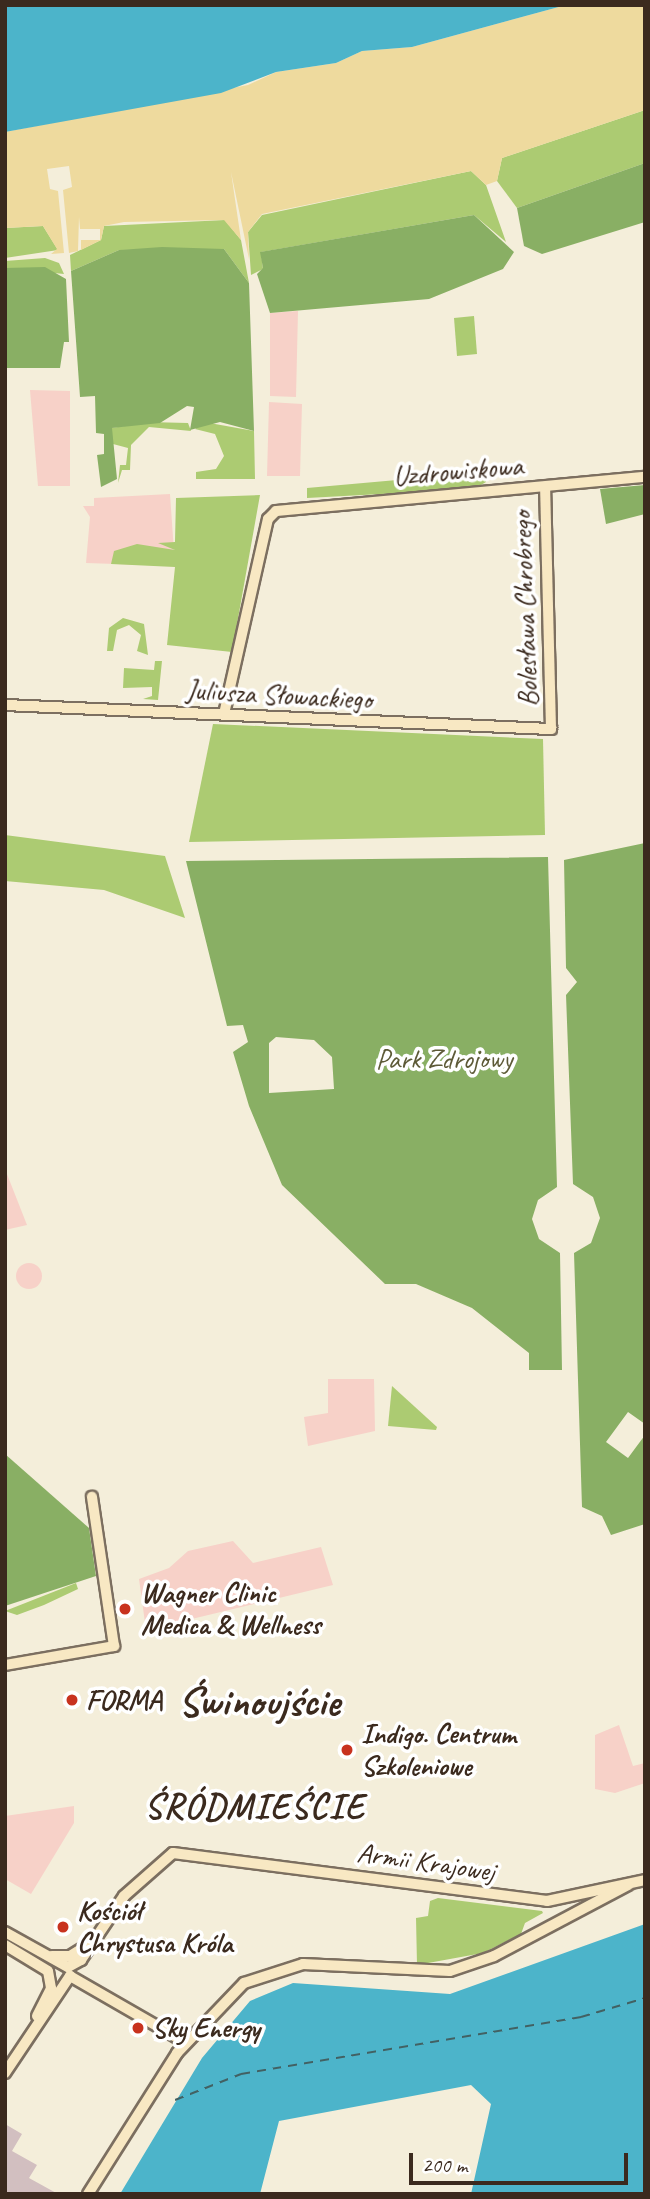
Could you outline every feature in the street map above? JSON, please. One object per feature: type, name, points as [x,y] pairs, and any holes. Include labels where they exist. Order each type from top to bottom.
[{"type":"street","name":"Uzdrowiskowa","points":[[224,715],[268,519],[275,511],[645,477]]},
{"type":"street","name":"Bolesława Chrobrego","points":[[545,487],[551,729]]},
{"type":"street","name":"Juliusza Słowackiego","points":[[5,705],[551,729]]},
{"type":"street","points":[[5,1665],[114,1646],[92,1497]]},
{"type":"street","name":"Armii Krajowej","points":[[96,1934],[162,1857],[184,1854],[547,1901],[628,1885]]},
{"type":"street","points":[[88,2194],[186,2042],[232,1992],[269,1971],[303,1964],[450,1971],[628,1885],[645,1880]]},
{"type":"street","points":[[547,1901],[554,1923]]},
{"type":"street","points":[[5,1933],[52,1972],[67,1976],[186,2042]]},
{"type":"street","points":[[5,1945],[35,1957],[70,1956],[96,1934]]},
{"type":"street","points":[[5,2073],[96,1934]]},
{"type":"street","points":[[35,1957],[46,1998]]},
{"type":"street","points":[[52,1972],[67,1976]]},
{"type":"street","points":[[33,2027],[46,1998],[52,1972]]},
{"type":"shaded area","points":[[298,311],[296,397],[270,396],[270,313]]},
{"type":"shaded area","points":[[30,390],[70,391],[70,486],[38,486]]},
{"type":"shaded area","points":[[269,402],[302,404],[300,476],[267,476]]},
{"type":"shaded area","points":[[170,494],[175,566],[86,563],[90,517],[83,506],[94,506],[94,498]]},
{"type":"shaded area","points":[[5,1169],[27,1225],[5,1230]]},
{"type":"shaded area","points":[[29,1263],[38,1267],[42,1276],[38,1285],[29,1289],[20,1285],[16,1276],[20,1267]]},
{"type":"shaded area","points":[[328,1379],[374,1379],[375,1431],[308,1446],[304,1417],[328,1413]]},
{"type":"shaded area","points":[[233,1541],[253,1563],[321,1547],[333,1585],[146,1630],[139,1579],[169,1568],[188,1551]]},
{"type":"shaded area","points":[[619,1725],[633,1766],[645,1763],[645,1783],[615,1793],[595,1789],[595,1735]]},
{"type":"shaded area","points":[[74,1806],[74,1823],[31,1894],[5,1879],[5,1816]]},
{"type":"shaded area","points":[[5,2124],[22,2134],[12,2151],[37,2165],[29,2178],[58,2194],[5,2194]]},
{"type":"green space","points":[[645,110],[645,163],[517,208],[497,181],[502,158]]},
{"type":"green space","points":[[645,163],[645,222],[542,254],[524,246],[517,208]]},
{"type":"green space","points":[[471,171],[486,185],[506,242],[474,215],[261,252],[263,269],[251,275],[248,232],[262,215]]},
{"type":"green space","points":[[474,215],[514,252],[503,269],[429,299],[270,313],[257,274],[263,268],[260,252]]},
{"type":"green space","points":[[225,220],[241,240],[249,283],[224,249],[119,250],[71,271],[70,255],[101,240],[104,226]]},
{"type":"green space","points":[[43,226],[58,250],[5,258],[5,228]]},
{"type":"green space","points":[[162,247],[224,249],[249,283],[254,431],[220,422],[190,430],[194,407],[187,406],[160,423],[112,428],[117,479],[101,487],[97,455],[104,454],[104,434],[96,433],[95,396],[80,397],[71,271],[119,250]]},
{"type":"green space","points":[[45,258],[59,263],[64,274],[5,268],[5,261]]},
{"type":"green space","points":[[45,267],[66,279],[69,342],[64,342],[60,368],[5,368],[5,268]]},
{"type":"green space","points":[[474,316],[477,354],[457,356],[454,318]]},
{"type":"green space","points":[[148,422],[188,423],[191,431],[149,427],[131,445],[130,470],[122,470],[118,483],[120,465],[126,465],[128,448],[113,444],[111,464],[112,428]]},
{"type":"green space","points":[[204,422],[254,431],[255,479],[196,479],[196,472],[216,469],[224,456],[215,434],[195,429]]},
{"type":"green space","points":[[487,472],[486,482],[474,489],[307,498],[307,488]]},
{"type":"green space","points":[[645,485],[645,514],[606,524],[600,489]]},
{"type":"green space","points":[[260,495],[232,652],[167,645],[175,567],[111,564],[114,551],[137,544],[175,550],[158,543],[175,542],[176,498]]},
{"type":"green space","points":[[123,618],[144,624],[148,655],[137,651],[141,635],[129,625],[117,630],[113,651],[107,651],[109,628]]},
{"type":"green space","points":[[155,661],[162,661],[158,700],[143,699],[152,696],[152,687],[123,688],[124,668],[154,670]]},
{"type":"green space","points":[[213,724],[543,739],[545,835],[189,842]]},
{"type":"green space","points":[[5,835],[165,856],[185,918],[104,890],[5,881]]},
{"type":"green space","points":[[645,843],[645,1424],[628,1412],[606,1442],[628,1458],[645,1435],[645,1524],[611,1535],[602,1516],[582,1507],[574,1253],[591,1243],[600,1218],[593,1197],[573,1184],[566,995],[577,982],[566,968],[564,860]]},
{"type":"green space","name":"Park Zdrojowy","points":[[548,857],[557,1187],[538,1200],[532,1219],[539,1239],[560,1253],[562,1370],[529,1370],[529,1353],[472,1308],[416,1284],[385,1284],[282,1185],[249,1106],[233,1052],[248,1042],[243,1025],[227,1026],[186,861]],"holes":[[[276,1037],[314,1040],[332,1057],[334,1089],[269,1093],[269,1043]]]},
{"type":"green space","points":[[392,1386],[437,1427],[436,1430],[388,1426]]},
{"type":"green space","points":[[5,1454],[89,1528],[96,1576],[5,1606]]},
{"type":"green space","points":[[76,1583],[78,1589],[44,1605],[17,1615],[5,1611]]},
{"type":"green space","points":[[438,1898],[543,1913],[525,1923],[521,1934],[483,1953],[417,1965],[416,1918],[428,1916],[430,1901]]},
{"type":"sand","points":[[566,5],[645,5],[645,110],[502,158],[497,181],[486,185],[471,171],[262,214],[248,232],[249,259],[231,172],[241,240],[224,220],[124,222],[104,226],[101,240],[81,250],[81,240],[100,240],[100,229],[80,229],[79,217],[78,251],[69,253],[63,190],[72,187],[69,166],[47,169],[50,189],[58,191],[64,253],[51,254],[57,249],[43,226],[5,228],[5,132],[248,85],[276,72],[336,63],[362,51],[412,47]]},
{"type":"water","points":[[5,5],[566,5],[412,47],[362,51],[336,63],[276,72],[221,93],[5,132]]},
{"type":"water","points":[[645,1924],[645,2194],[471,2194],[491,2104],[471,2085],[279,2121],[260,2194],[120,2194],[202,2058],[250,2001],[293,1983],[450,1994]]},
{"type":"ferry route","points":[[175,2100],[241,2074],[581,2017],[645,1998]]},
{"type":"place","name":"Wagner Clinic Medica & Wellness","points":[[125,1609]]},
{"type":"place","name":"FORMA","points":[[72,1700]]},
{"type":"place","name":"Indigo. Centrum Szkoleniowe","points":[[347,1750]]},
{"type":"place","name":"Kościół Chrystusa Króla","points":[[63,1927]]},
{"type":"place","name":"Sky Energy","points":[[138,2028]]},
{"type":"district","name":"Świnoujście","points":[[259,1702]]},
{"type":"district","name":"ŚRÓDMIEŚCIE","points":[[255,1807]]}]
